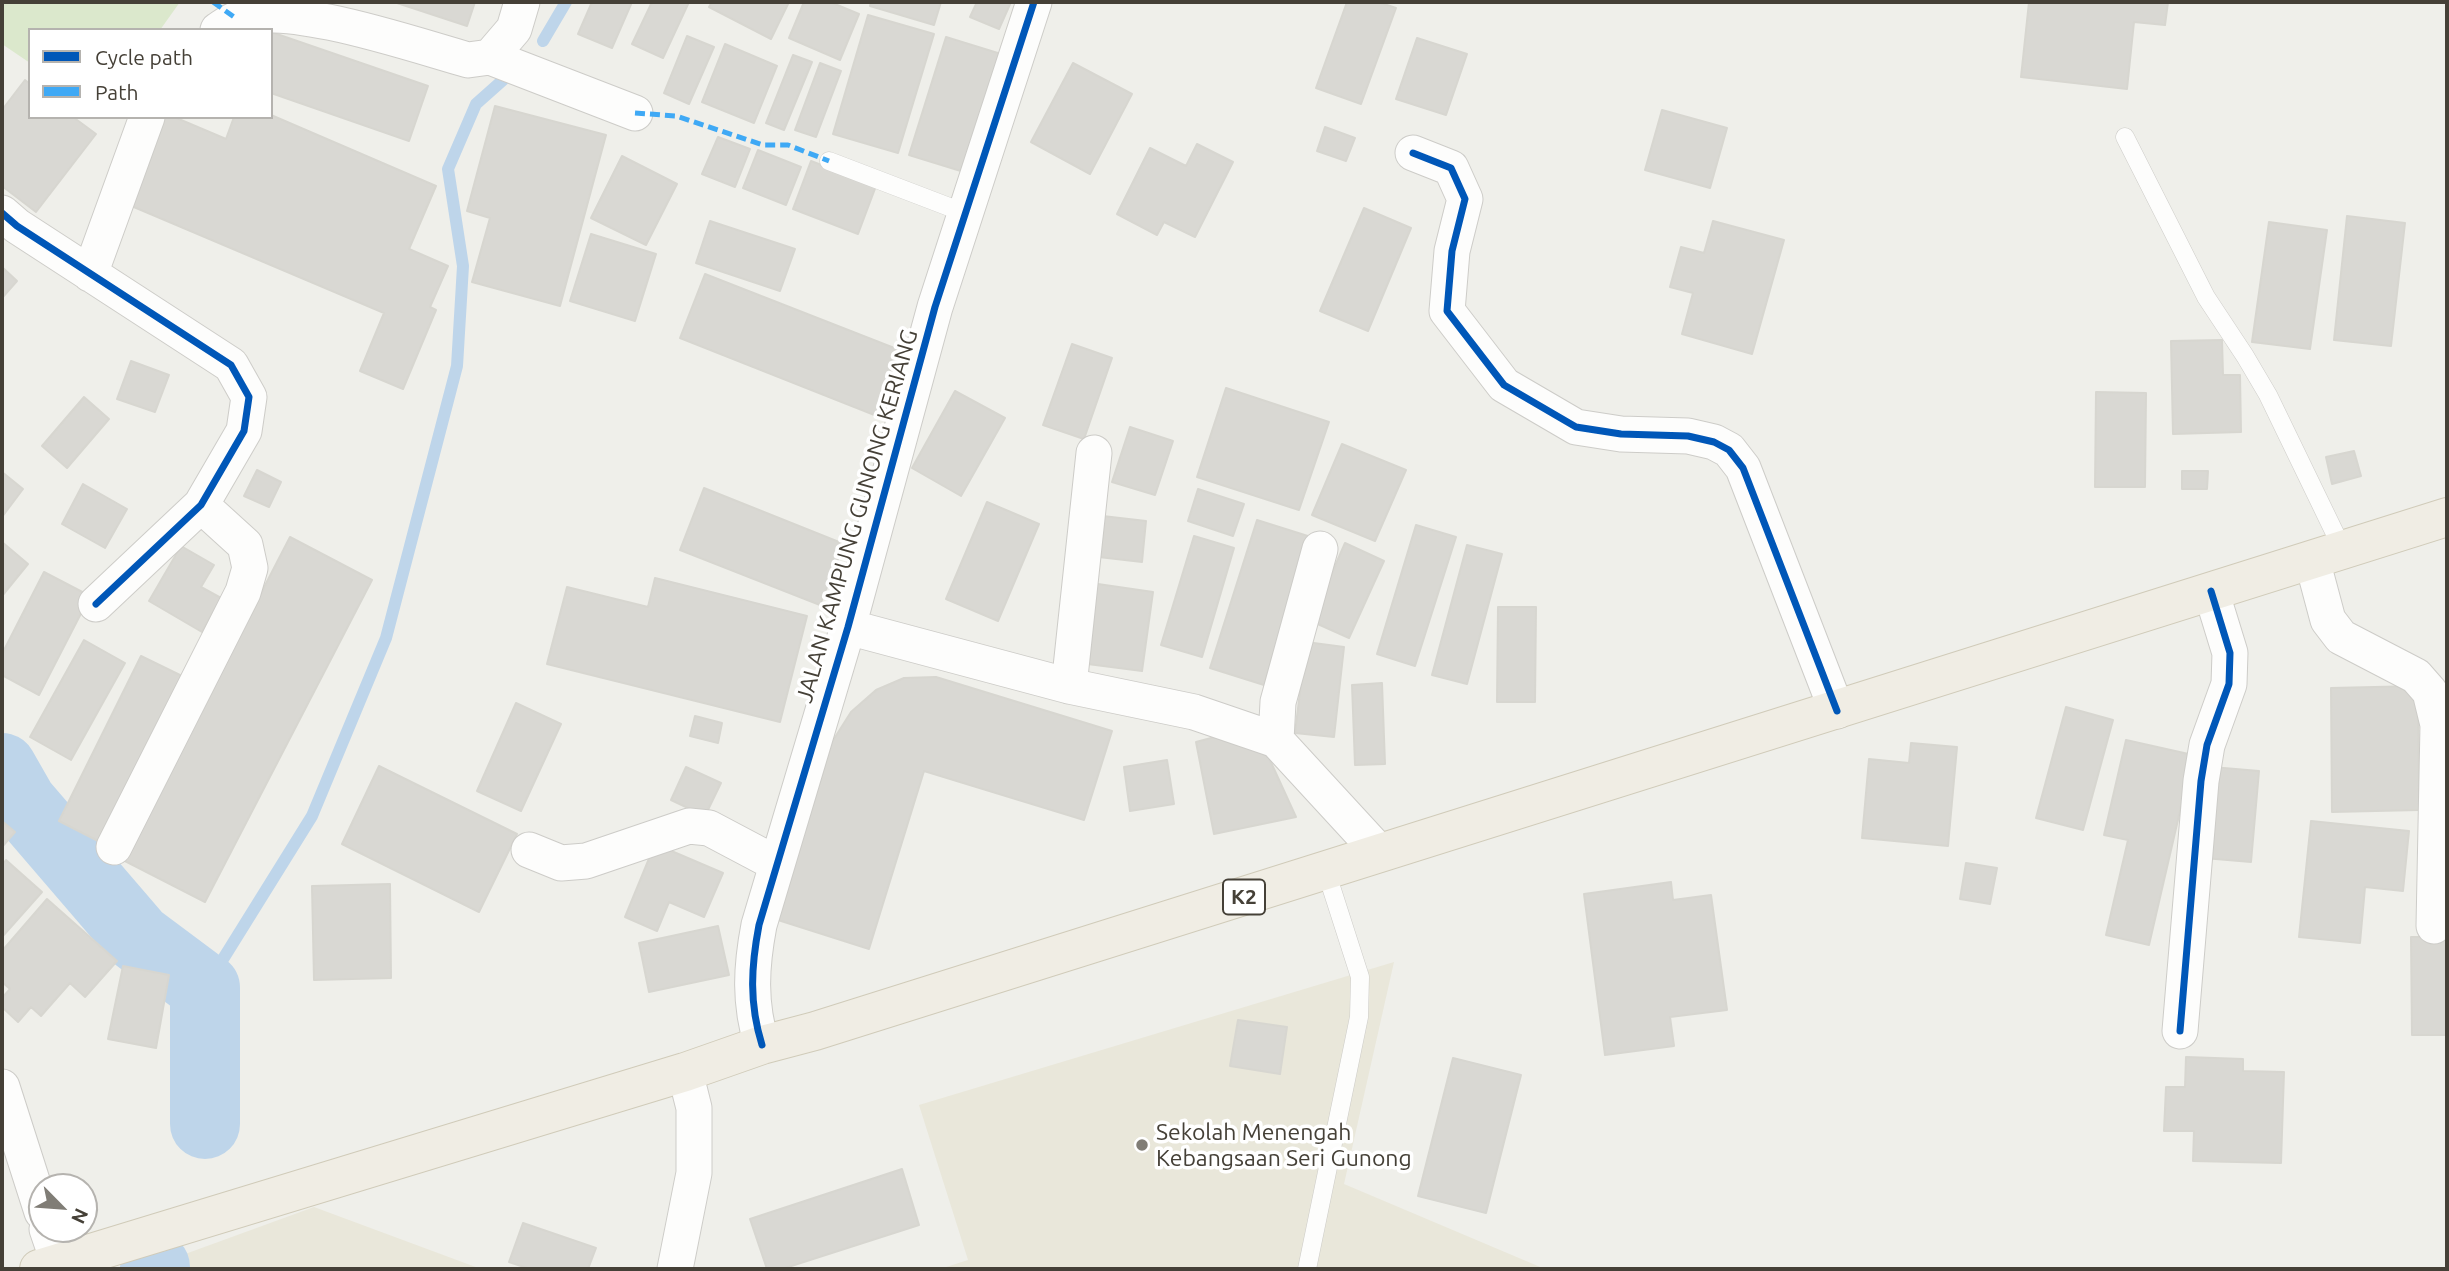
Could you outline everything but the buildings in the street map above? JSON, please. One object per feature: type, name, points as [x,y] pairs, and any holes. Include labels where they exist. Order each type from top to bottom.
[{"type":"main road","name":"K2","points":[[49,1254],[685,1072],[762,1045],[815,1031],[1837,711],[2447,517]]},
{"type":"street","points":[[490,57],[514,29],[522,2]]},
{"type":"street","name":"JALAN KAMPUNG GUNONG KERIANG","points":[[762,1045],[754,1020],[752,970],[759,925],[848,627],[935,307],[1034,2]]},
{"type":"street","points":[[221,28],[237,19],[279,14],[328,22],[468,60],[490,57],[635,113]]},
{"type":"street","points":[[90,274],[146,119]]},
{"type":"street","points":[[1413,153],[1451,168],[1465,199],[1452,251],[1447,311],[1504,385],[1576,427],[1621,433],[1688,436],[1714,442],[1729,450],[1743,468],[1837,711]]},
{"type":"street","points":[[2,212],[17,226],[230,365],[249,397],[244,431],[201,505],[96,604]]},
{"type":"street","points":[[1069,686],[1094,453]]},
{"type":"street","points":[[114,847],[243,592],[250,568],[245,545],[201,505]]},
{"type":"street","points":[[1276,740],[1278,702],[1320,549]]},
{"type":"street","points":[[2327,555],[2328,620],[2341,637],[2416,676],[2430,692],[2438,725],[2434,926]]},
{"type":"street","points":[[2180,1031],[2201,781],[2207,745],[2229,684],[2231,653],[2211,591]]},
{"type":"street","points":[[848,627],[1069,686],[1194,712],[1276,740],[1380,853]]},
{"type":"street","points":[[529,850],[561,863],[586,860],[689,826],[709,828],[777,864]]},
{"type":"street","points":[[675,1269],[694,1173],[694,1108],[685,1072]]},
{"type":"street","points":[[2,1087],[30,1173]]},
{"type":"lane","points":[[2126,137],[2206,297],[2268,395],[2327,555]]},
{"type":"lane","points":[[829,161],[962,222]]},
{"type":"lane","points":[[1307,1269],[1359,1017],[1360,977],[1326,871]]},
{"type":"shaded area","name":"Sekolah Menengah Kebangsaan Seri Gunong","points":[[1394,962],[1344,1184],[1545,1269],[940,1269],[968,1260],[919,1105]]},
{"type":"shaded area","points":[[314,1207],[481,1269],[173,1269],[177,1257]]},
{"type":"green space","points":[[2,2],[180,2],[161,28],[28,28],[28,62],[2,44]]},
{"type":"waterway","points":[[543,41],[566,2]]},
{"type":"waterway","points":[[205,988],[312,816],[386,638],[457,366],[463,266],[448,169],[476,104],[503,80]]},
{"type":"waterway","points":[[2,768],[22,803],[138,938],[205,988],[205,1124]]},
{"type":"marked path","points":[[213,2],[237,19]]},
{"type":"marked path","points":[[635,113],[676,116],[763,145],[788,145],[829,161]]},
{"type":"cycle path","points":[[762,1045],[753,1000],[754,956],[759,925],[848,627],[935,307],[1034,2]]},
{"type":"cycle path","points":[[1413,153],[1451,168],[1465,199],[1452,251],[1447,311],[1504,385],[1576,427],[1621,434],[1688,436],[1714,442],[1729,450],[1743,468],[1837,711]]},
{"type":"cycle path","points":[[2,213],[17,226],[231,365],[249,397],[244,431],[201,505],[96,604]]},
{"type":"cycle path","points":[[2180,1031],[2201,781],[2207,745],[2229,684],[2230,653],[2211,591]]},
{"type":"place","name":"Sekolah Menengah Kebangsaan Seri Gunong","points":[[1142,1145]]}]
